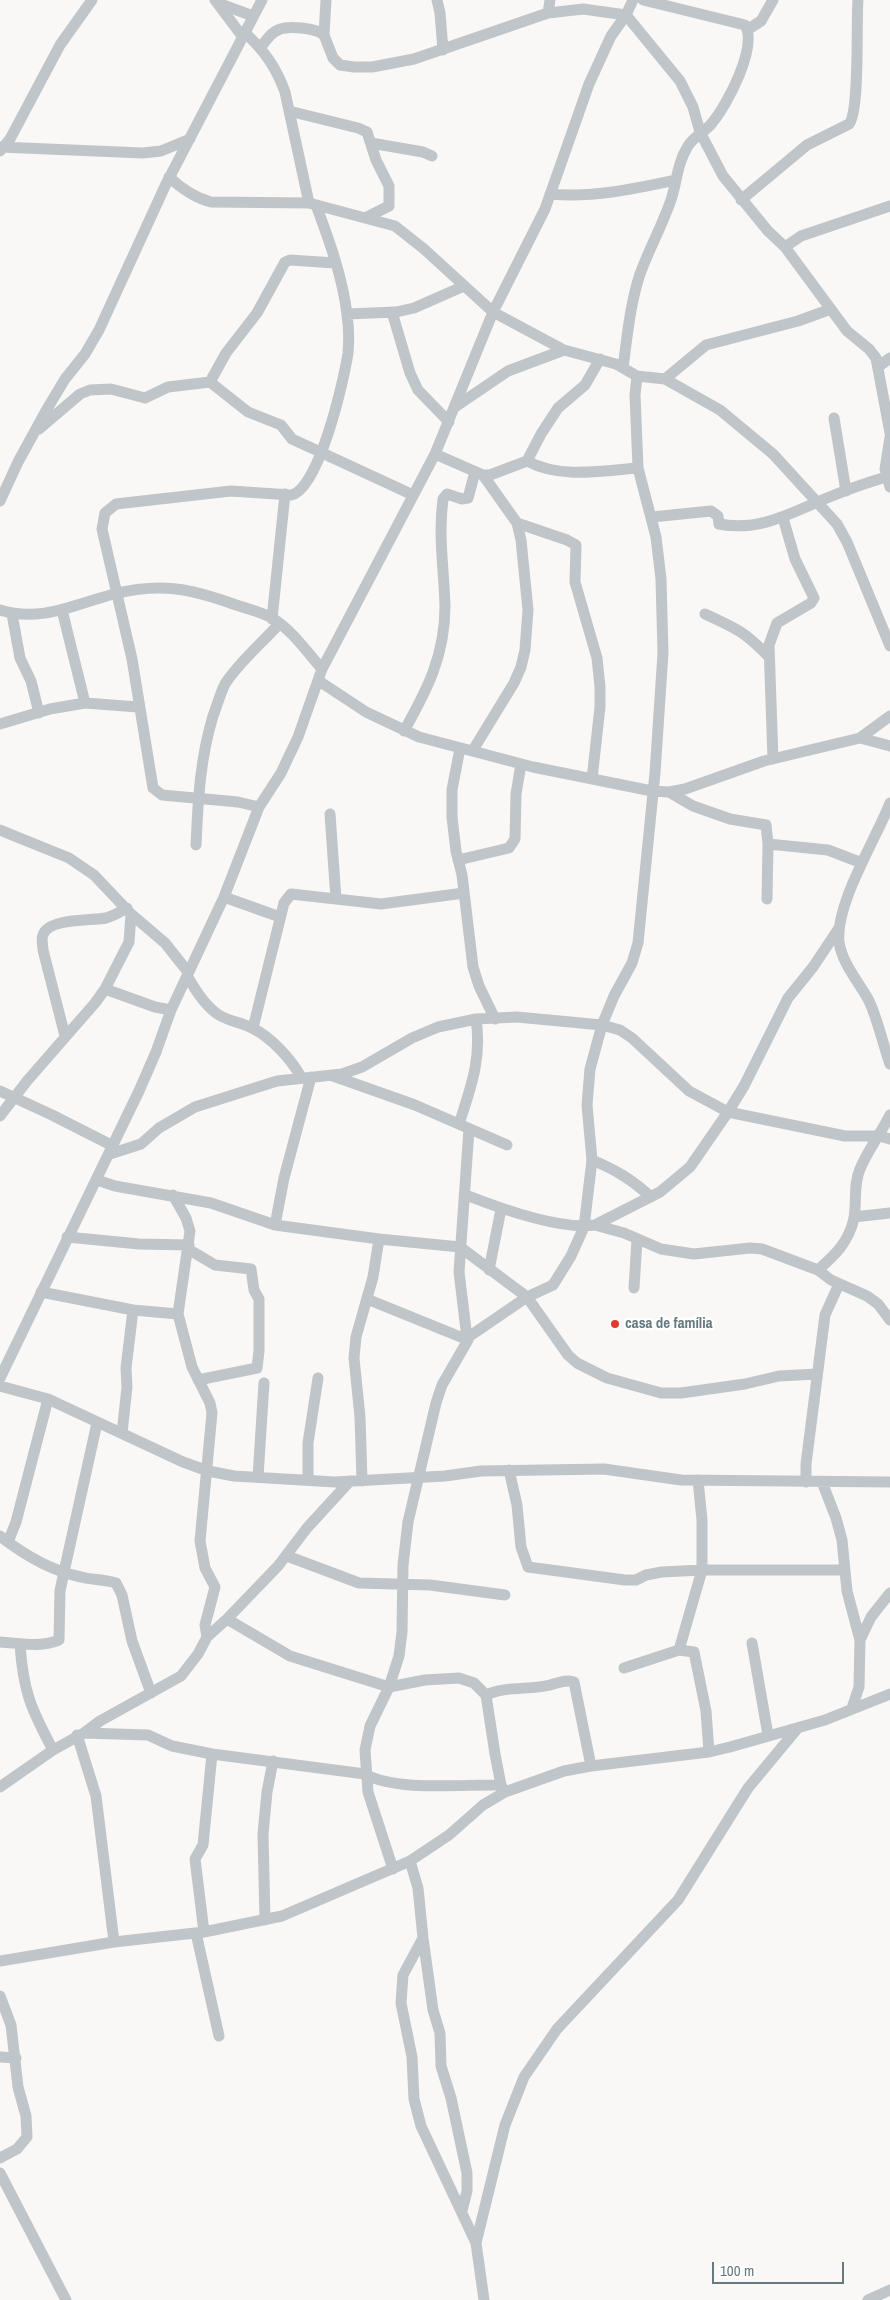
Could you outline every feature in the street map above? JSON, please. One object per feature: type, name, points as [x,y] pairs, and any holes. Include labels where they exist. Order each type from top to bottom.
[{"type":"street","points":[[92,0],[60,45],[45,76],[1,149],[161,151],[190,139]]},
{"type":"street","points":[[0,501],[18,462],[66,379],[85,354],[99,330],[144,227],[262,0]]},
{"type":"street","points":[[326,0],[324,34],[335,62],[354,67],[372,67],[414,59],[548,14],[583,9],[626,15],[675,74],[693,107],[700,132],[723,176],[768,231],[785,247],[847,331],[869,349],[876,358],[890,441],[888,482],[846,491],[783,518],[751,525],[719,524],[718,516],[711,511],[652,517]]},
{"type":"street","points":[[437,0],[440,13],[442,50]]},
{"type":"street","points":[[548,14],[550,0]]},
{"type":"street","points":[[0,1378],[67,1237],[97,1180],[153,1060],[171,1010],[224,897],[259,807],[281,773],[301,729],[322,669],[435,454],[493,312],[545,209],[589,84],[611,36],[626,15],[633,0]]},
{"type":"street","points":[[623,368],[639,276],[669,206],[680,159],[689,144],[700,132],[712,124],[736,88],[741,74],[747,30],[745,25],[643,0]]},
{"type":"street","points":[[747,30],[761,22],[773,0]]},
{"type":"street","points":[[741,200],[807,146],[852,120],[856,88],[858,0]]},
{"type":"street","points":[[216,2],[253,16]]},
{"type":"street","points":[[216,2],[243,34],[261,47],[279,76],[312,204],[335,263],[347,314],[348,353],[322,453],[304,487],[295,494],[231,491],[116,504],[108,508],[102,521],[102,530],[115,594],[132,659],[138,707],[152,784],[156,792],[162,795],[198,797],[238,802],[259,807]]},
{"type":"street","points":[[261,47],[271,34],[284,28],[315,30],[324,34]]},
{"type":"street","points":[[289,112],[358,128],[367,132],[376,160],[389,186],[389,206],[365,218]]},
{"type":"street","points":[[371,143],[423,152],[432,156]]},
{"type":"street","points":[[161,151],[170,175],[181,188],[201,200],[212,202],[312,204],[395,226],[493,312],[564,350],[600,359],[637,376],[664,379],[720,410],[773,454],[837,524],[847,542],[890,646]]},
{"type":"street","points":[[550,194],[572,196],[601,195],[676,180]]},
{"type":"street","points":[[785,247],[801,236],[890,206]]},
{"type":"street","points":[[210,382],[226,353],[257,313],[285,262],[335,263]]},
{"type":"street","points":[[347,314],[392,312],[425,305],[464,286]]},
{"type":"street","points":[[664,379],[706,345],[798,321],[832,309]]},
{"type":"street","points":[[392,312],[410,373],[418,390],[449,422]]},
{"type":"street","points":[[455,407],[508,371],[564,350]]},
{"type":"street","points":[[878,367],[890,358]]},
{"type":"street","points":[[435,454],[479,473],[490,475],[528,460],[541,434],[558,408],[585,385],[600,359]]},
{"type":"street","points":[[393,1869],[372,1809],[365,1774],[366,1740],[376,1711],[390,1687],[399,1656],[402,1584],[408,1522],[436,1403],[442,1385],[467,1339],[528,1297],[553,1285],[590,1226],[592,1160],[587,1086],[592,1055],[602,1025],[614,996],[632,963],[638,943],[658,730],[663,644],[661,579],[652,517],[638,468],[635,395],[637,376]]},
{"type":"street","points":[[37,430],[75,398],[90,390],[111,389],[145,398],[168,387],[210,382],[248,412],[281,425],[292,439],[413,495]]},
{"type":"street","points":[[834,418],[846,491]]},
{"type":"street","points":[[528,460],[538,467],[568,471],[585,472],[638,468]]},
{"type":"street","points":[[472,750],[514,683],[525,650],[528,610],[521,540],[517,523],[479,473]]},
{"type":"street","points":[[404,731],[429,686],[436,668],[442,636],[445,605],[440,542],[444,497],[447,494],[462,499],[468,498],[479,473]]},
{"type":"street","points":[[196,845],[198,797],[204,746],[225,684],[276,622],[284,494]]},
{"type":"street","points":[[772,759],[769,645],[776,623],[811,603],[814,598],[795,559],[783,518]]},
{"type":"street","points":[[517,523],[567,540],[576,545],[575,582],[597,658],[600,687],[600,715],[592,779]]},
{"type":"street","points":[[0,610],[26,616],[62,610],[115,594],[174,587],[201,592],[276,622],[296,640],[322,669]]},
{"type":"street","points":[[62,610],[85,703]]},
{"type":"street","points":[[12,614],[20,658],[31,681],[39,713]]},
{"type":"street","points":[[705,614],[743,632],[769,657]]},
{"type":"street","points":[[319,681],[366,712],[404,731],[521,764],[652,791],[669,792],[686,789],[772,759],[860,738],[890,716]]},
{"type":"street","points":[[0,724],[85,703],[138,707]]},
{"type":"street","points":[[860,738],[890,746]]},
{"type":"street","points":[[460,748],[452,790],[452,817],[473,967],[495,1019]]},
{"type":"street","points":[[458,860],[509,848],[513,845],[515,839],[516,794],[521,764]]},
{"type":"street","points":[[669,792],[693,806],[730,819],[765,824],[768,844],[767,899]]},
{"type":"street","points":[[590,1226],[652,1197],[676,1180],[690,1167],[728,1112],[755,1065],[788,998],[839,928],[862,863],[890,803]]},
{"type":"street","points":[[330,814],[336,899]]},
{"type":"street","points":[[0,830],[69,858],[94,875],[129,911],[165,943],[188,974],[201,999],[217,1014],[253,1028],[277,1048],[306,1077]]},
{"type":"street","points":[[768,844],[828,850],[862,863]]},
{"type":"street","points":[[253,1028],[280,917],[284,903],[291,894],[381,904],[464,893]]},
{"type":"street","points":[[224,897],[280,917]]},
{"type":"street","points":[[0,1116],[105,989],[129,942],[129,911]]},
{"type":"street","points":[[65,1036],[43,950],[42,936],[46,929],[64,922],[106,918],[129,911]]},
{"type":"street","points":[[839,928],[839,943],[857,984],[869,1000],[890,1064]]},
{"type":"street","points":[[105,989],[155,1007],[171,1010]]},
{"type":"street","points":[[0,1091],[16,1097],[111,1150],[141,1144],[159,1128],[195,1107],[277,1081],[333,1076],[362,1067],[412,1038],[438,1027],[476,1019],[517,1017],[602,1025],[620,1030],[632,1038],[689,1090],[728,1112],[845,1136],[884,1137]]},
{"type":"street","points":[[467,1339],[460,1292],[460,1247],[466,1195],[464,1126],[478,1062],[479,1040],[476,1019]]},
{"type":"street","points":[[333,1076],[464,1126],[507,1146]]},
{"type":"street","points":[[275,1225],[306,1077]]},
{"type":"street","points":[[818,1270],[841,1248],[848,1237],[854,1217],[857,1177],[884,1137],[890,1115]]},
{"type":"street","points":[[592,1160],[620,1172],[652,1197]]},
{"type":"street","points":[[97,1180],[115,1186],[211,1203],[275,1225],[380,1239],[460,1247],[528,1297],[568,1355],[577,1363],[607,1378],[661,1393],[681,1393],[744,1384],[780,1376],[817,1374]]},
{"type":"street","points":[[173,1195],[186,1218],[190,1231],[178,1314],[192,1367],[210,1402],[212,1413],[200,1541],[205,1568],[215,1587],[205,1625],[206,1637]]},
{"type":"street","points":[[466,1195],[501,1208],[565,1224],[590,1226],[624,1233],[661,1249],[694,1254],[750,1248],[762,1249],[818,1270],[839,1284],[867,1296],[878,1304],[890,1320]]},
{"type":"street","points":[[489,1270],[501,1208]]},
{"type":"street","points":[[854,1217],[890,1214]]},
{"type":"street","points":[[67,1237],[189,1247],[215,1265],[251,1269],[254,1290],[259,1299],[259,1351],[257,1368],[198,1380]]},
{"type":"street","points":[[0,1787],[53,1750],[100,1721],[181,1676],[198,1654],[206,1637],[227,1619],[287,1556],[307,1528],[356,1481],[360,1417],[354,1358],[356,1336],[367,1299],[380,1239]]},
{"type":"street","points":[[634,1288],[637,1240]]},
{"type":"street","points":[[806,1482],[806,1464],[824,1315],[839,1284]]},
{"type":"street","points":[[41,1292],[133,1310],[178,1314]]},
{"type":"street","points":[[367,1299],[467,1339]]},
{"type":"street","points":[[122,1433],[127,1387],[126,1368],[133,1310]]},
{"type":"street","points":[[308,1480],[308,1443],[318,1378]]},
{"type":"street","points":[[258,1477],[264,1383]]},
{"type":"street","points":[[0,1386],[48,1399],[183,1462],[208,1471],[258,1477],[356,1481],[510,1470],[604,1469],[681,1480],[890,1482]]},
{"type":"street","points":[[48,1399],[16,1522],[4,1539],[41,1562],[64,1572],[81,1578],[110,1581],[119,1588],[132,1641],[151,1693]]},
{"type":"street","points":[[0,1642],[46,1644],[59,1640],[60,1591],[97,1423]]},
{"type":"street","points":[[510,1470],[517,1505],[521,1547],[528,1567],[625,1580],[636,1580],[646,1575],[662,1572],[702,1570],[844,1570]]},
{"type":"street","points":[[679,1650],[702,1570],[702,1520],[698,1480]]},
{"type":"street","points":[[822,1482],[842,1540],[844,1570],[852,1613],[860,1640],[860,1687],[852,1708]]},
{"type":"street","points":[[287,1556],[327,1573],[359,1583],[471,1589],[505,1595]]},
{"type":"street","points":[[860,1640],[871,1617],[890,1593]]},
{"type":"street","points":[[852,1613],[862,1617],[871,1617]]},
{"type":"street","points":[[227,1619],[290,1656],[390,1687],[425,1680],[459,1678],[474,1683],[486,1695],[503,1788]]},
{"type":"street","points":[[752,1643],[768,1735]]},
{"type":"street","points":[[20,1644],[23,1676],[29,1701],[53,1750]]},
{"type":"street","points":[[624,1668],[679,1650],[690,1650],[695,1655],[706,1711],[709,1752]]},
{"type":"street","points":[[486,1695],[539,1688],[568,1680],[574,1682],[591,1766]]},
{"type":"street","points":[[860,1687],[877,1698]]},
{"type":"street","points":[[80,1734],[148,1735],[172,1746],[212,1754],[365,1774],[400,1784],[503,1788],[564,1771],[591,1766],[709,1752],[768,1735],[797,1729],[890,1694]]},
{"type":"street","points":[[476,2244],[505,2125],[516,2094],[533,2062],[557,2029],[583,1999],[644,1938],[678,1900],[748,1788],[797,1729]]},
{"type":"street","points":[[80,1734],[96,1796],[114,1942]]},
{"type":"street","points":[[212,1754],[203,1845],[195,1859],[200,1932],[219,2036]]},
{"type":"street","points":[[265,1920],[263,1834],[267,1792],[273,1761]]},
{"type":"street","points":[[0,1961],[114,1942],[200,1932],[265,1920],[312,1904],[410,1861],[449,1835],[503,1788]]},
{"type":"street","points":[[410,1861],[418,1888],[433,2010],[440,2033],[441,2066],[451,2098],[467,2173],[468,2191],[462,2211]]},
{"type":"street","points":[[423,1938],[404,1975],[401,1991],[402,2014],[412,2057],[414,2099],[422,2126],[476,2244],[484,2300]]},
{"type":"street","points":[[0,1996],[11,2024],[18,2087],[26,2116],[27,2138],[17,2149],[0,2158]]},
{"type":"street","points":[[0,2056],[16,2058]]},
{"type":"street","points":[[0,2173],[66,2300]]},
{"type":"street","points":[[874,2299],[890,2290]]},
{"type":"place","name":"casa de família","points":[[615,1324]]}]
